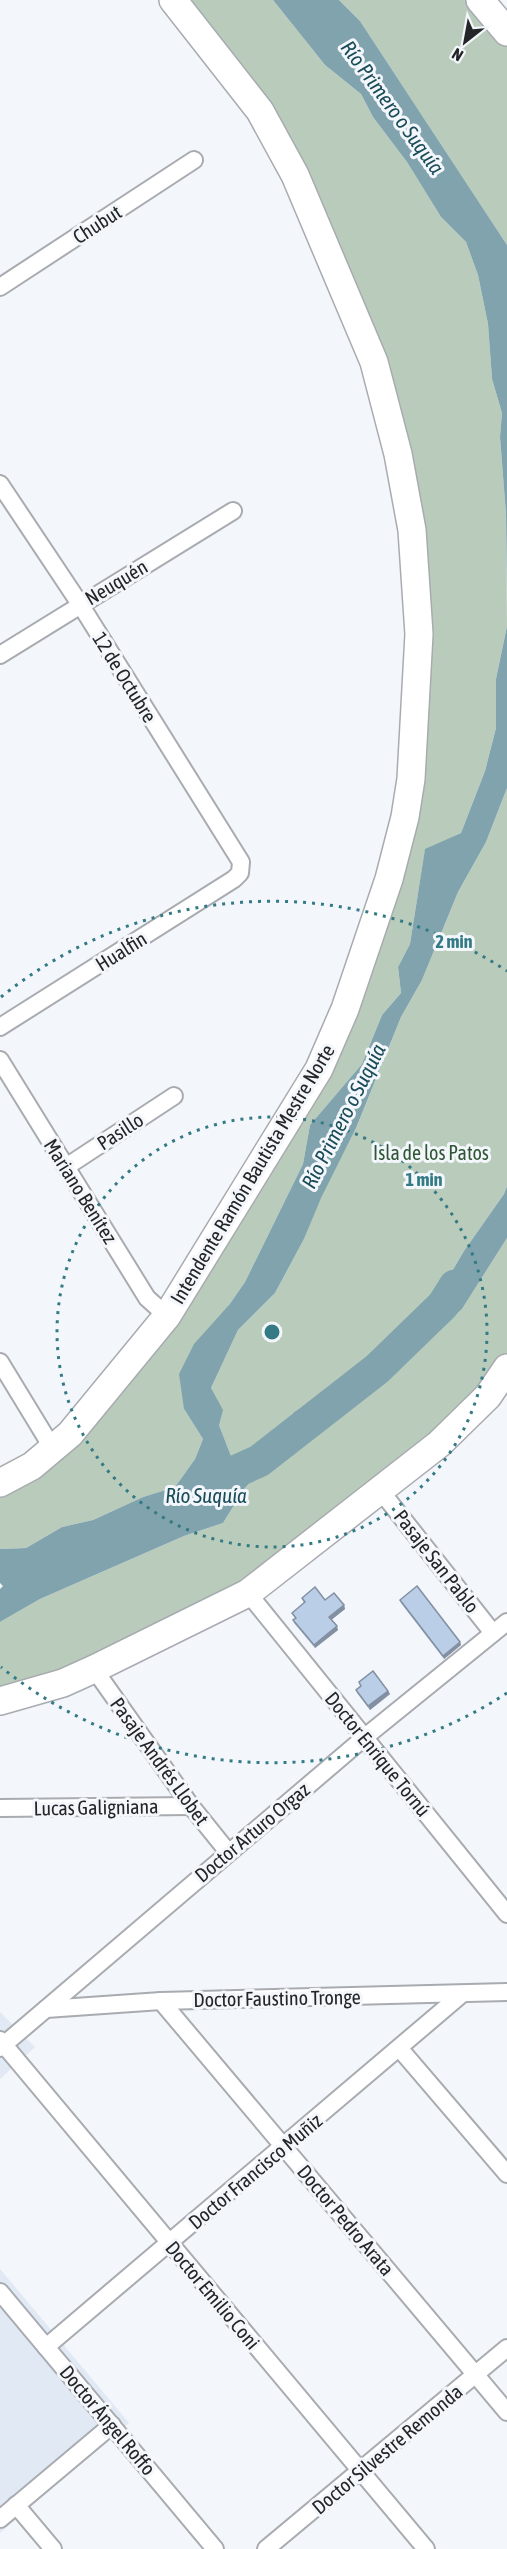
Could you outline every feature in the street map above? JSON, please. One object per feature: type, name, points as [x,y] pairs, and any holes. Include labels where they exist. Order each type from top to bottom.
[{"type":"main road","name":"Intendente Ramón Bautista Mestre Norte","points":[[0,1483],[32,1466],[70,1434],[167,1316],[319,1070],[345,1009],[389,879],[405,817],[411,779],[419,634],[412,530],[398,454],[374,362],[295,175],[260,111],[173,0]]},
{"type":"main road","points":[[480,0],[507,32]]},
{"type":"main road","points":[[0,1701],[63,1683],[248,1593],[381,1490],[465,1421],[488,1396],[507,1369]]},
{"type":"street","name":"Chubut","points":[[0,287],[194,160]]},
{"type":"street","name":"12 de Octubre","points":[[0,484],[80,604],[241,862],[240,873]]},
{"type":"street","name":"Neuquén","points":[[0,655],[233,511]]},
{"type":"street","name":"Hualfin","points":[[0,1027],[234,879],[240,873]]},
{"type":"street","name":"Mariano Benítez","points":[[0,1060],[147,1298],[167,1316]]},
{"type":"street","name":"Pasillo","points":[[66,1167],[174,1096]]},
{"type":"street","points":[[0,1362],[53,1449]]},
{"type":"street","name":"Pasaje San Pablo","points":[[381,1490],[494,1632]]},
{"type":"street","name":"Doctor Enrique Tornú","points":[[248,1593],[507,1914]]},
{"type":"street","name":"Doctor Arturo Orgaz","points":[[1,2044],[46,2009],[364,1737],[507,1622]]},
{"type":"street","name":"Pasaje Andrés Llobet","points":[[94,1669],[191,1806],[228,1852]]},
{"type":"street","name":"Lucas Galigniana","points":[[0,1808],[191,1806]]},
{"type":"street","name":"Doctor Faustino Tronge","points":[[46,2009],[161,2001],[507,1992]]},
{"type":"street","name":"Doctor Francisco Muñiz","points":[[46,2347],[400,2049],[462,1994]]},
{"type":"street","name":"Doctor Pedro Arata","points":[[161,2001],[507,2412]]},
{"type":"street","name":"Doctor Emilio Coni","points":[[1,2044],[426,2549]]},
{"type":"street","points":[[400,2049],[507,2174]]},
{"type":"street","name":"Doctor Ángel Roffo","points":[[0,2292],[215,2549]]},
{"type":"street","name":"Doctor Silvestre Remonda","points":[[266,2549],[507,2348]]},
{"type":"street","points":[[0,2519],[112,2425]]},
{"type":"street","points":[[16,2505],[53,2549]]},
{"type":"shaded area","points":[[0,2012],[35,2047],[0,2079]]},
{"type":"shaded area","points":[[0,2269],[129,2423],[0,2533]]},
{"type":"green space","points":[[173,0],[273,0],[325,65],[361,94],[373,117],[407,162],[441,217],[466,242],[478,275],[488,324],[492,379],[502,413],[500,437],[506,514],[507,626],[496,679],[496,728],[485,771],[461,833],[425,850],[410,944],[398,967],[401,993],[382,1015],[362,1064],[310,1125],[303,1164],[245,1282],[229,1305],[184,1409],[203,1439],[195,1459],[175,1487],[143,1497],[93,1520],[62,1527],[26,1548],[0,1549],[0,1483],[70,1434],[319,1069],[389,879],[417,710],[398,454],[295,175]]},
{"type":"green space","points":[[339,0],[480,0],[507,32],[507,245],[360,21]]},
{"type":"green space","name":"Isla de los Patos","points":[[507,788],[507,1186],[504,1194],[464,1251],[438,1295],[429,1318],[411,1342],[389,1362],[294,1412],[275,1451],[254,1457],[231,1456],[219,1425],[211,1388],[238,1330],[275,1293],[304,1239],[320,1198],[356,1128],[401,1017],[422,980],[458,892],[486,842]]},
{"type":"green space","points":[[507,1238],[507,1368],[266,1580],[0,1701],[0,1622],[40,1599],[184,1536],[223,1523],[244,1489],[256,1476],[297,1449],[329,1419],[373,1391],[462,1309]]},
{"type":"water","points":[[273,0],[339,0],[360,21],[507,245],[507,592],[506,514],[500,437],[502,413],[492,379],[488,324],[478,275],[466,242],[441,217],[407,162],[373,117],[361,94],[325,65]]},
{"type":"water","name":"Río Suquía","points":[[507,626],[507,788],[486,842],[458,892],[422,980],[401,1017],[356,1128],[321,1198],[304,1239],[275,1293],[238,1330],[211,1388],[223,1410],[219,1425],[231,1456],[254,1457],[275,1451],[294,1412],[389,1362],[411,1342],[429,1318],[438,1295],[464,1251],[504,1194],[507,1186],[507,1238],[462,1309],[373,1391],[329,1419],[297,1449],[256,1476],[244,1489],[223,1523],[184,1536],[40,1599],[0,1622],[0,1589],[3,1586],[0,1583],[0,1549],[26,1548],[62,1527],[93,1520],[143,1497],[175,1487],[195,1459],[203,1439],[184,1409],[179,1374],[194,1344],[229,1305],[245,1282],[303,1164],[310,1125],[362,1064],[382,1015],[401,993],[398,967],[410,944],[425,849],[461,833],[485,771],[496,728],[496,679]]},
{"type":"building","points":[[417,1586],[460,1642],[443,1656],[400,1600]]},
{"type":"building","points":[[315,1587],[325,1600],[334,1593],[344,1605],[329,1617],[337,1626],[314,1645],[293,1620],[296,1618],[292,1613],[305,1602],[302,1598]]},
{"type":"building","points":[[373,1671],[388,1691],[368,1706],[356,1690],[361,1686],[359,1682]]},
{"type":"waterway","name":"Río Primero o Suquía","points":[[230,1474],[259,1461],[377,1369],[443,1305],[455,1286]]}]
